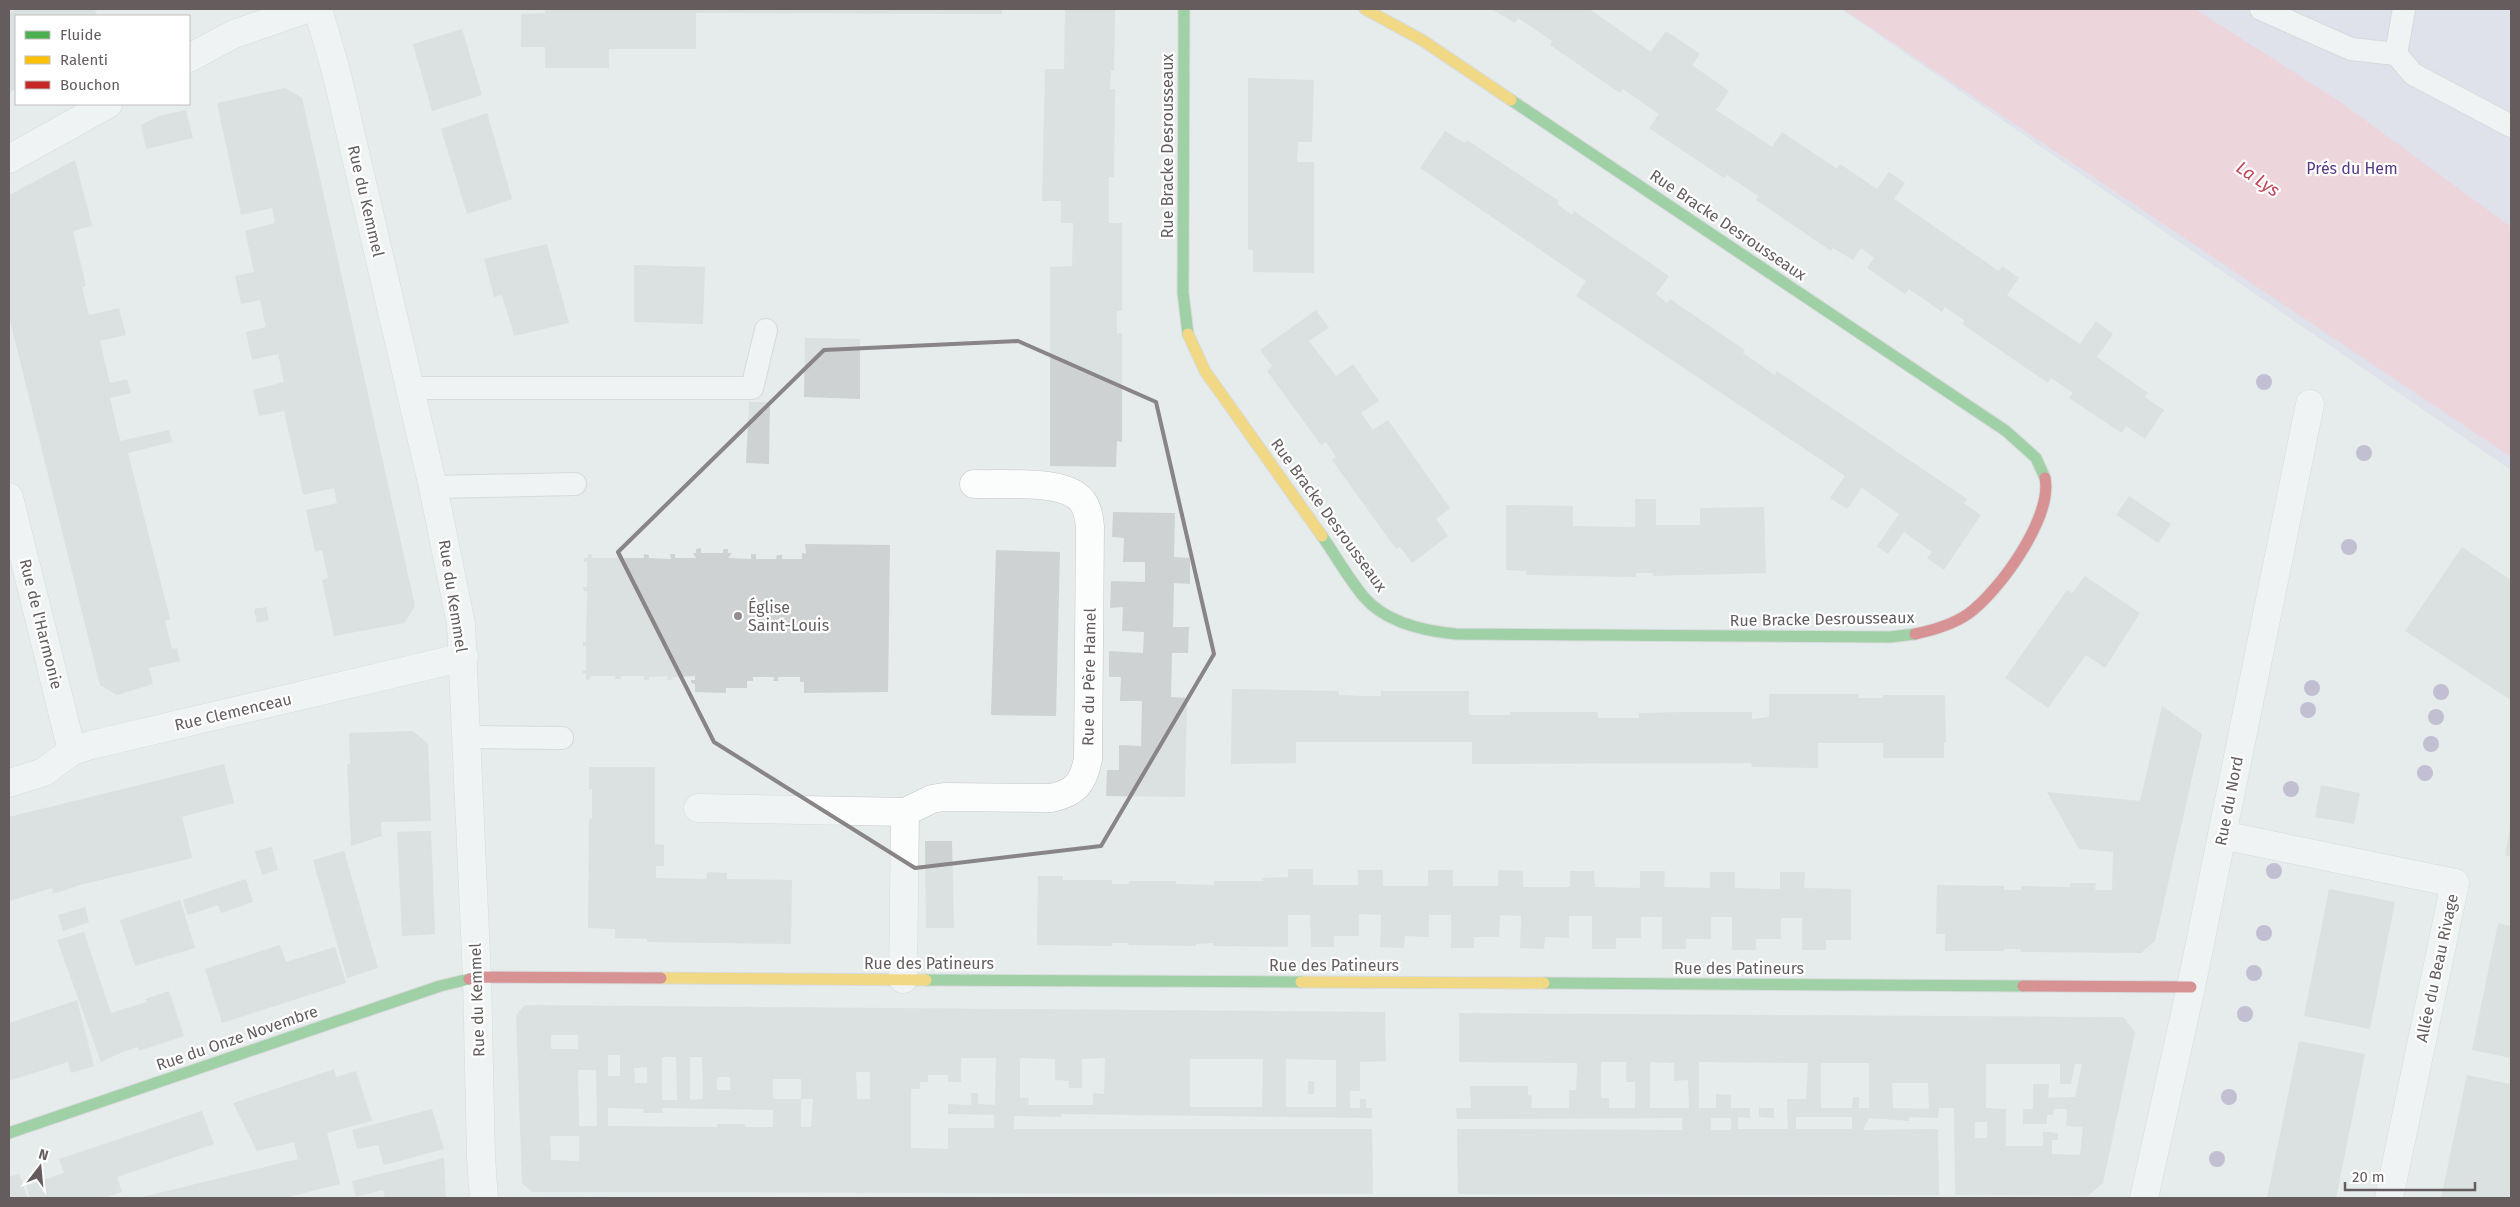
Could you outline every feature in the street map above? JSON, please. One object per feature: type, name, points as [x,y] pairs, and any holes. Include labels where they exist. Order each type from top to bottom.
[{"type":"street","points":[[190,57],[234,34],[306,9]]},
{"type":"street","name":"Rue du Kemmel","points":[[318,9],[336,71],[433,487],[456,596],[464,658],[478,977],[481,1158],[484,1198]]},
{"type":"street","name":"Rue Bracke Desrousseaux","points":[[1184,9],[1182,293],[1186,332],[1192,351],[1365,598],[1379,609],[1414,628],[1456,634],[1890,637],[1917,636],[1936,631],[1961,619],[1980,605],[1996,589],[2033,531],[2044,503],[2046,479],[2039,463],[2027,448],[2006,431],[1422,40],[1365,9]]},
{"type":"street","points":[[9,159],[106,105]]},
{"type":"street","name":"Rue du Nord","points":[[2144,1198],[2191,987],[2310,404]]},
{"type":"street","name":"Rue du Père Hamel","points":[[698,808],[905,812],[932,800],[944,797],[1051,798],[1072,792],[1085,772],[1088,759],[1090,547],[1088,514],[1079,497],[1056,487],[974,484]]},
{"type":"street","name":"Rue de l'Harmonie","points":[[9,497],[72,751]]},
{"type":"street","name":"Rue Clemenceau","points":[[9,783],[44,772],[72,751],[464,658]]},
{"type":"street","points":[[903,979],[905,812]]},
{"type":"street","name":"Allée du Beau Rivage","points":[[2222,835],[2455,883],[2389,1198]]},
{"type":"street","name":"Rue des Patineurs","points":[[478,977],[2191,987]]},
{"type":"street","name":"Rue du Onze Novembre","points":[[9,1133],[440,986],[478,977]]},
{"type":"lane","points":[[2261,9],[2350,49],[2396,54],[2413,74],[2511,126]]},
{"type":"lane","points":[[2396,54],[2404,9]]},
{"type":"lane","points":[[409,388],[752,388],[766,330]]},
{"type":"lane","points":[[433,487],[575,484]]},
{"type":"lane","points":[[467,737],[562,738]]},
{"type":"highlighted area","points":[[1018,341],[1156,402],[1214,654],[1101,846],[915,868],[714,742],[618,552],[824,350]]},
{"type":"green space","name":"Prés du Hem","points":[[1841,9],[2511,9],[2511,470]]},
{"type":"water","name":"Prés du Hem","points":[[1843,9],[2195,9],[2339,101],[2511,227],[2511,457]]},
{"type":"building","points":[[17,9],[94,9],[97,15],[15,15],[15,90],[9,93],[9,13]]},
{"type":"building","points":[[545,9],[1002,9],[1002,14],[696,13],[696,49],[609,49],[609,68],[545,68],[545,47],[521,47],[521,14],[545,13]]},
{"type":"building","points":[[1065,9],[1115,9],[1114,71],[1111,70],[1110,89],[1115,89],[1114,177],[1109,177],[1109,223],[1122,223],[1122,311],[1117,311],[1117,333],[1122,333],[1122,442],[1117,441],[1116,467],[1050,466],[1050,267],[1072,266],[1073,223],[1061,223],[1061,201],[1042,201],[1045,69],[1064,69]]},
{"type":"building","points":[[1491,9],[1589,9],[1651,52],[1666,31],[1700,54],[1692,65],[1729,91],[1716,110],[1772,147],[1782,132],[1837,169],[1840,164],[1877,189],[1889,172],[1905,183],[1894,199],[1999,271],[2002,266],[2019,278],[2007,295],[2080,344],[2096,321],[2113,334],[2097,357],[2148,393],[2145,397],[2164,410],[2145,439],[2126,426],[2122,433],[2069,398],[2073,393],[2051,378],[2048,383],[1962,324],[1965,321],[1945,307],[1942,312],[1909,289],[1905,294],[1867,268],[1874,258],[1861,248],[1853,260],[1833,248],[1831,251],[1756,200],[1758,196],[1727,175],[1724,178],[1649,128],[1659,114],[1623,89],[1620,93],[1550,45],[1552,41],[1518,18],[1515,23]]},
{"type":"building","points":[[462,29],[482,95],[432,111],[413,44]]},
{"type":"building","points":[[1248,78],[1314,80],[1312,142],[1298,142],[1297,162],[1314,162],[1314,273],[1253,272],[1253,250],[1248,250]]},
{"type":"building","points":[[285,88],[302,98],[415,606],[404,623],[334,636],[322,580],[328,578],[322,550],[315,552],[306,510],[337,503],[334,488],[303,495],[284,411],[259,416],[253,390],[284,382],[278,354],[252,360],[246,332],[266,327],[260,300],[241,304],[235,276],[254,272],[245,231],[275,223],[272,208],[241,215],[217,103]]},
{"type":"building","points":[[186,110],[193,138],[146,149],[141,125],[159,116]]},
{"type":"building","points":[[487,113],[512,199],[467,214],[441,129]]},
{"type":"building","points":[[1445,131],[1465,143],[1467,140],[1559,201],[1557,204],[1572,215],[1574,211],[1669,276],[1656,294],[1667,303],[1670,299],[1745,350],[1743,353],[1775,375],[1777,371],[1967,499],[1964,503],[1981,515],[1944,570],[1927,558],[1932,552],[1904,532],[1888,554],[1877,546],[1899,514],[1862,488],[1847,509],[1830,498],[1845,476],[1576,296],[1586,281],[1420,168]]},
{"type":"building","points":[[75,160],[92,226],[73,231],[86,286],[82,287],[89,315],[119,308],[126,335],[100,341],[110,383],[127,379],[131,393],[110,398],[120,441],[169,430],[172,442],[128,453],[170,619],[165,621],[172,649],[177,648],[180,661],[149,668],[153,684],[117,695],[100,685],[9,317],[9,195]]},
{"type":"building","points":[[547,244],[569,323],[514,336],[502,295],[494,297],[484,259]]},
{"type":"building","points":[[634,265],[705,267],[703,324],[634,322]]},
{"type":"building","points":[[1316,310],[1329,328],[1309,341],[1336,376],[1353,364],[1379,401],[1361,413],[1373,430],[1388,420],[1450,508],[1436,519],[1448,536],[1412,563],[1400,547],[1396,549],[1332,460],[1336,457],[1326,442],[1321,445],[1267,371],[1272,366],[1260,350]]},
{"type":"building","points":[[805,338],[860,339],[860,399],[804,397]]},
{"type":"building","points":[[749,402],[770,402],[769,464],[746,463]]},
{"type":"building","points":[[2129,496],[2171,524],[2158,543],[2116,515]]},
{"type":"building","points":[[1635,499],[1656,499],[1656,525],[1700,525],[1700,508],[1764,507],[1766,573],[1653,576],[1653,573],[1636,573],[1636,577],[1526,575],[1526,571],[1506,570],[1506,505],[1573,506],[1573,526],[1635,527]]},
{"type":"building","points":[[1113,512],[1175,513],[1174,557],[1190,558],[1190,584],[1174,583],[1173,627],[1189,627],[1188,653],[1172,653],[1171,697],[1187,698],[1185,797],[1106,796],[1107,770],[1119,770],[1119,745],[1141,746],[1142,701],[1120,701],[1121,677],[1109,677],[1109,651],[1143,653],[1144,632],[1122,631],[1123,607],[1110,608],[1111,581],[1145,582],[1145,562],[1123,562],[1124,538],[1112,537]]},
{"type":"building","name":"Église Saint-Louis","points":[[805,544],[890,545],[888,692],[804,693],[804,682],[800,682],[800,677],[778,677],[778,681],[773,681],[774,677],[753,677],[753,681],[747,681],[747,688],[726,688],[726,693],[695,692],[695,684],[691,683],[691,680],[695,680],[695,676],[672,677],[672,680],[667,680],[668,676],[649,677],[649,680],[644,680],[644,676],[621,676],[621,679],[615,679],[615,676],[591,676],[590,679],[586,680],[586,674],[582,674],[583,670],[586,671],[586,646],[583,646],[583,642],[586,642],[587,591],[584,591],[583,587],[587,587],[587,562],[584,562],[584,558],[588,557],[588,554],[592,554],[592,558],[617,558],[617,554],[622,554],[621,558],[644,558],[644,554],[649,555],[649,558],[671,559],[670,554],[675,554],[675,558],[696,558],[693,553],[696,553],[696,549],[701,548],[701,553],[723,553],[723,549],[728,549],[728,553],[732,553],[728,558],[751,559],[751,554],[756,554],[756,559],[776,559],[777,555],[782,555],[782,559],[802,559],[802,553],[806,554]]},
{"type":"building","points":[[2462,547],[2511,580],[2511,700],[2405,631]]},
{"type":"building","points":[[996,550],[1060,552],[1056,716],[991,715]]},
{"type":"building","points":[[2085,576],[2140,613],[2105,668],[2086,655],[2048,708],[2005,678],[2067,590],[2072,593]]},
{"type":"building","points":[[266,607],[269,620],[257,623],[254,609]]},
{"type":"building","points":[[1232,689],[1339,691],[1339,695],[1362,696],[1381,696],[1381,691],[1469,691],[1469,715],[1510,715],[1510,712],[1598,712],[1598,718],[1639,718],[1639,713],[1686,712],[1752,712],[1752,719],[1769,717],[1769,694],[1858,694],[1858,698],[1883,698],[1883,695],[1945,695],[1946,743],[1944,743],[1944,758],[1883,758],[1883,743],[1818,743],[1818,768],[1752,767],[1751,763],[1472,764],[1472,742],[1296,742],[1296,763],[1231,764]]},
{"type":"building","points":[[2162,706],[2202,734],[2155,941],[2141,953],[2021,952],[2020,949],[2004,949],[2004,951],[1945,951],[1945,934],[1936,934],[1937,885],[2004,886],[2004,890],[2021,890],[2021,886],[2070,887],[2070,883],[2096,883],[2095,890],[2112,890],[2113,852],[2079,849],[2047,792],[2140,801]]},
{"type":"building","points":[[413,731],[428,744],[431,821],[381,822],[382,836],[351,846],[347,764],[350,764],[349,733]]},
{"type":"building","points":[[224,764],[234,803],[182,817],[192,858],[80,885],[53,894],[52,888],[9,901],[9,817]]},
{"type":"building","points":[[589,767],[655,767],[655,844],[664,845],[664,866],[656,866],[656,878],[706,879],[707,872],[727,873],[727,879],[792,880],[791,944],[647,942],[647,939],[615,938],[615,929],[588,928],[589,819],[592,818],[592,789],[589,789]]},
{"type":"building","points":[[2321,785],[2360,793],[2354,824],[2315,817]]},
{"type":"building","points":[[2511,828],[2511,857],[2505,855]]},
{"type":"building","points":[[431,831],[435,934],[402,936],[397,832]]},
{"type":"building","points":[[925,841],[952,841],[954,928],[926,928]]},
{"type":"building","points":[[272,847],[278,870],[262,875],[255,851]]},
{"type":"building","points":[[344,851],[378,968],[347,978],[313,860]]},
{"type":"building","points":[[1288,869],[1313,869],[1313,885],[1358,885],[1358,870],[1383,870],[1383,886],[1428,886],[1428,870],[1453,870],[1453,886],[1498,886],[1498,870],[1523,871],[1523,887],[1570,887],[1570,871],[1594,871],[1595,887],[1640,888],[1640,871],[1665,871],[1664,887],[1710,888],[1710,872],[1735,872],[1735,888],[1780,889],[1780,872],[1805,872],[1804,888],[1851,889],[1851,940],[1826,940],[1826,950],[1802,950],[1802,918],[1781,918],[1781,939],[1756,939],[1756,950],[1732,950],[1732,917],[1711,917],[1711,939],[1686,939],[1686,949],[1662,949],[1662,917],[1641,917],[1641,938],[1616,938],[1616,949],[1592,949],[1592,916],[1569,916],[1569,938],[1545,937],[1544,949],[1520,948],[1521,916],[1500,915],[1499,937],[1474,937],[1474,948],[1451,948],[1451,915],[1429,915],[1429,937],[1405,936],[1404,948],[1380,947],[1381,915],[1359,914],[1359,936],[1334,936],[1334,947],[1311,947],[1310,915],[1288,915],[1288,947],[1213,946],[1213,943],[1196,944],[1196,946],[1129,945],[1128,943],[1112,943],[1112,946],[1037,945],[1038,876],[1063,876],[1063,880],[1112,880],[1112,884],[1129,884],[1129,881],[1176,881],[1176,884],[1214,885],[1214,881],[1263,881],[1262,878],[1288,877]]},
{"type":"building","points":[[246,879],[253,902],[221,913],[218,905],[188,915],[183,900]]},
{"type":"building","points":[[2329,889],[2395,902],[2370,1029],[2304,1016]]},
{"type":"building","points":[[180,900],[195,948],[135,966],[120,920]]},
{"type":"building","points":[[85,907],[89,922],[63,931],[58,915]]},
{"type":"building","points":[[2498,923],[2511,926],[2511,1058],[2472,1050]]},
{"type":"building","points":[[84,932],[111,1013],[147,1002],[145,999],[169,991],[184,1036],[139,1051],[138,1047],[125,1051],[101,1062],[57,940]]},
{"type":"building","points":[[280,945],[286,962],[335,947],[346,983],[222,1023],[205,969]]},
{"type":"building","points":[[77,1000],[94,1066],[71,1073],[68,1062],[9,1081],[9,1023]]},
{"type":"building","points":[[525,1005],[1385,1012],[1386,1061],[1360,1062],[1360,1091],[1350,1091],[1350,1108],[1360,1108],[1360,1099],[1366,1099],[1366,1108],[1372,1108],[1372,1118],[1061,1114],[1061,1117],[1014,1116],[1014,1129],[1372,1129],[1373,1194],[532,1192],[522,1183],[516,1015]],"holes":[[[551,1035],[578,1035],[578,1049],[551,1049]],[[608,1055],[620,1055],[620,1076],[608,1076]],[[662,1057],[676,1057],[677,1100],[662,1100]],[[690,1057],[702,1057],[703,1099],[690,1100]],[[961,1058],[996,1058],[995,1105],[978,1104],[978,1093],[971,1093],[971,1105],[948,1104],[948,1114],[994,1115],[994,1128],[948,1128],[948,1149],[911,1148],[911,1089],[920,1089],[920,1082],[928,1082],[928,1075],[948,1075],[948,1082],[961,1082]],[[1020,1058],[1055,1059],[1055,1080],[1069,1081],[1069,1088],[1082,1088],[1082,1059],[1105,1058],[1104,1094],[1093,1093],[1093,1105],[1028,1105],[1029,1098],[1020,1098]],[[1190,1059],[1263,1059],[1262,1107],[1190,1107]],[[1286,1059],[1336,1060],[1336,1107],[1286,1107]],[[647,1067],[647,1083],[635,1083],[634,1068]],[[578,1070],[596,1070],[597,1126],[579,1126]],[[856,1072],[870,1072],[870,1099],[857,1099]],[[717,1077],[730,1077],[730,1090],[717,1090]],[[773,1079],[801,1079],[801,1099],[773,1099]],[[801,1099],[813,1099],[811,1127],[801,1127]],[[608,1108],[644,1109],[643,1113],[663,1113],[662,1108],[773,1110],[773,1127],[717,1124],[717,1127],[608,1126]],[[550,1136],[579,1136],[579,1161],[551,1160]]]},
{"type":"building","points":[[1459,1013],[2123,1017],[2135,1032],[2103,1183],[2088,1196],[1955,1195],[1954,1108],[1939,1108],[1938,1118],[1909,1117],[1909,1121],[1869,1118],[1863,1130],[1938,1129],[1939,1195],[1458,1194],[1457,1129],[1682,1130],[1682,1118],[1457,1119],[1456,1108],[1471,1108],[1470,1086],[1528,1086],[1528,1095],[1532,1096],[1531,1108],[1569,1108],[1569,1090],[1576,1090],[1577,1072],[1577,1063],[1459,1062]],"holes":[[[1601,1062],[1626,1062],[1626,1082],[1635,1082],[1635,1108],[1609,1108],[1609,1098],[1601,1098]],[[1650,1062],[1674,1063],[1674,1081],[1688,1080],[1689,1108],[1650,1108]],[[1699,1062],[1808,1063],[1806,1099],[1787,1099],[1788,1129],[1738,1129],[1738,1117],[1750,1118],[1750,1108],[1731,1108],[1731,1095],[1716,1094],[1716,1108],[1699,1108]],[[1821,1063],[1869,1063],[1869,1108],[1859,1108],[1859,1097],[1853,1097],[1852,1108],[1821,1108]],[[1986,1064],[2060,1064],[2060,1084],[2071,1084],[2075,1064],[2082,1064],[2075,1097],[2048,1098],[2049,1084],[2033,1084],[2033,1109],[2023,1109],[2023,1124],[2047,1124],[2047,1115],[2053,1115],[2054,1109],[2067,1109],[2066,1126],[2083,1127],[2080,1155],[2052,1154],[2052,1140],[2058,1140],[2058,1134],[2051,1132],[2043,1132],[2043,1146],[2006,1146],[2006,1109],[1986,1108]],[[1892,1083],[1928,1083],[1929,1109],[1893,1108]],[[1796,1117],[1852,1117],[1852,1129],[1796,1129]],[[1711,1118],[1731,1118],[1731,1130],[1711,1130]],[[1975,1122],[1987,1122],[1987,1138],[1975,1138]]]},
{"type":"building","points":[[2299,1041],[2365,1054],[2336,1198],[2267,1198]]},
{"type":"building","points":[[334,1069],[336,1077],[356,1071],[372,1121],[327,1133],[340,1184],[284,1198],[138,1198],[298,1159],[294,1142],[257,1151],[233,1103]]},
{"type":"building","points":[[2467,1075],[2511,1084],[2510,1198],[2441,1198]]},
{"type":"building","points":[[1308,1081],[1314,1081],[1314,1094],[1308,1094]]},
{"type":"building","points":[[1759,1108],[1774,1108],[1774,1118],[1759,1117]]},
{"type":"building","points":[[432,1109],[444,1149],[384,1165],[378,1145],[357,1149],[352,1130]]},
{"type":"building","points":[[202,1111],[214,1144],[117,1177],[122,1192],[104,1198],[30,1198],[26,1186],[64,1173],[59,1159]]},
{"type":"building","points":[[444,1158],[446,1198],[385,1198],[383,1190],[356,1197],[352,1181]]},
{"type":"building","points":[[19,1174],[28,1198],[9,1198],[9,1177]]},
{"type":"traffic: fast","points":[[1184,9],[1183,293],[1188,334]]},
{"type":"traffic: fast","points":[[1511,100],[2006,431],[2036,458],[2045,478]]},
{"type":"traffic: fast","points":[[1322,536],[1353,582],[1373,606],[1394,619],[1431,631],[1456,634],[1890,637],[1915,634]]},
{"type":"traffic: fast","points":[[9,1133],[440,986],[469,979]]},
{"type":"traffic: fast","points":[[926,980],[1301,982]]},
{"type":"traffic: fast","points":[[1544,983],[2023,986]]},
{"type":"traffic: slow","points":[[1365,9],[1422,40],[1511,100]]},
{"type":"traffic: slow","points":[[1188,334],[1205,371],[1322,536]]},
{"type":"traffic: slow","points":[[661,978],[926,980]]},
{"type":"traffic: slow","points":[[1301,982],[1544,983]]},
{"type":"traffic: jam","points":[[1915,634],[1943,627],[1962,618],[1981,603],[1994,589],[2021,552],[2041,513],[2045,494],[2045,478]]},
{"type":"traffic: jam","points":[[469,979],[477,977],[661,978]]},
{"type":"traffic: jam","points":[[2023,986],[2191,987]]},
{"type":"place","name":"Église Saint-Louis","points":[[738,616]]},
{"type":"water label","name":"La Lys","points":[[2258,179]]}]
